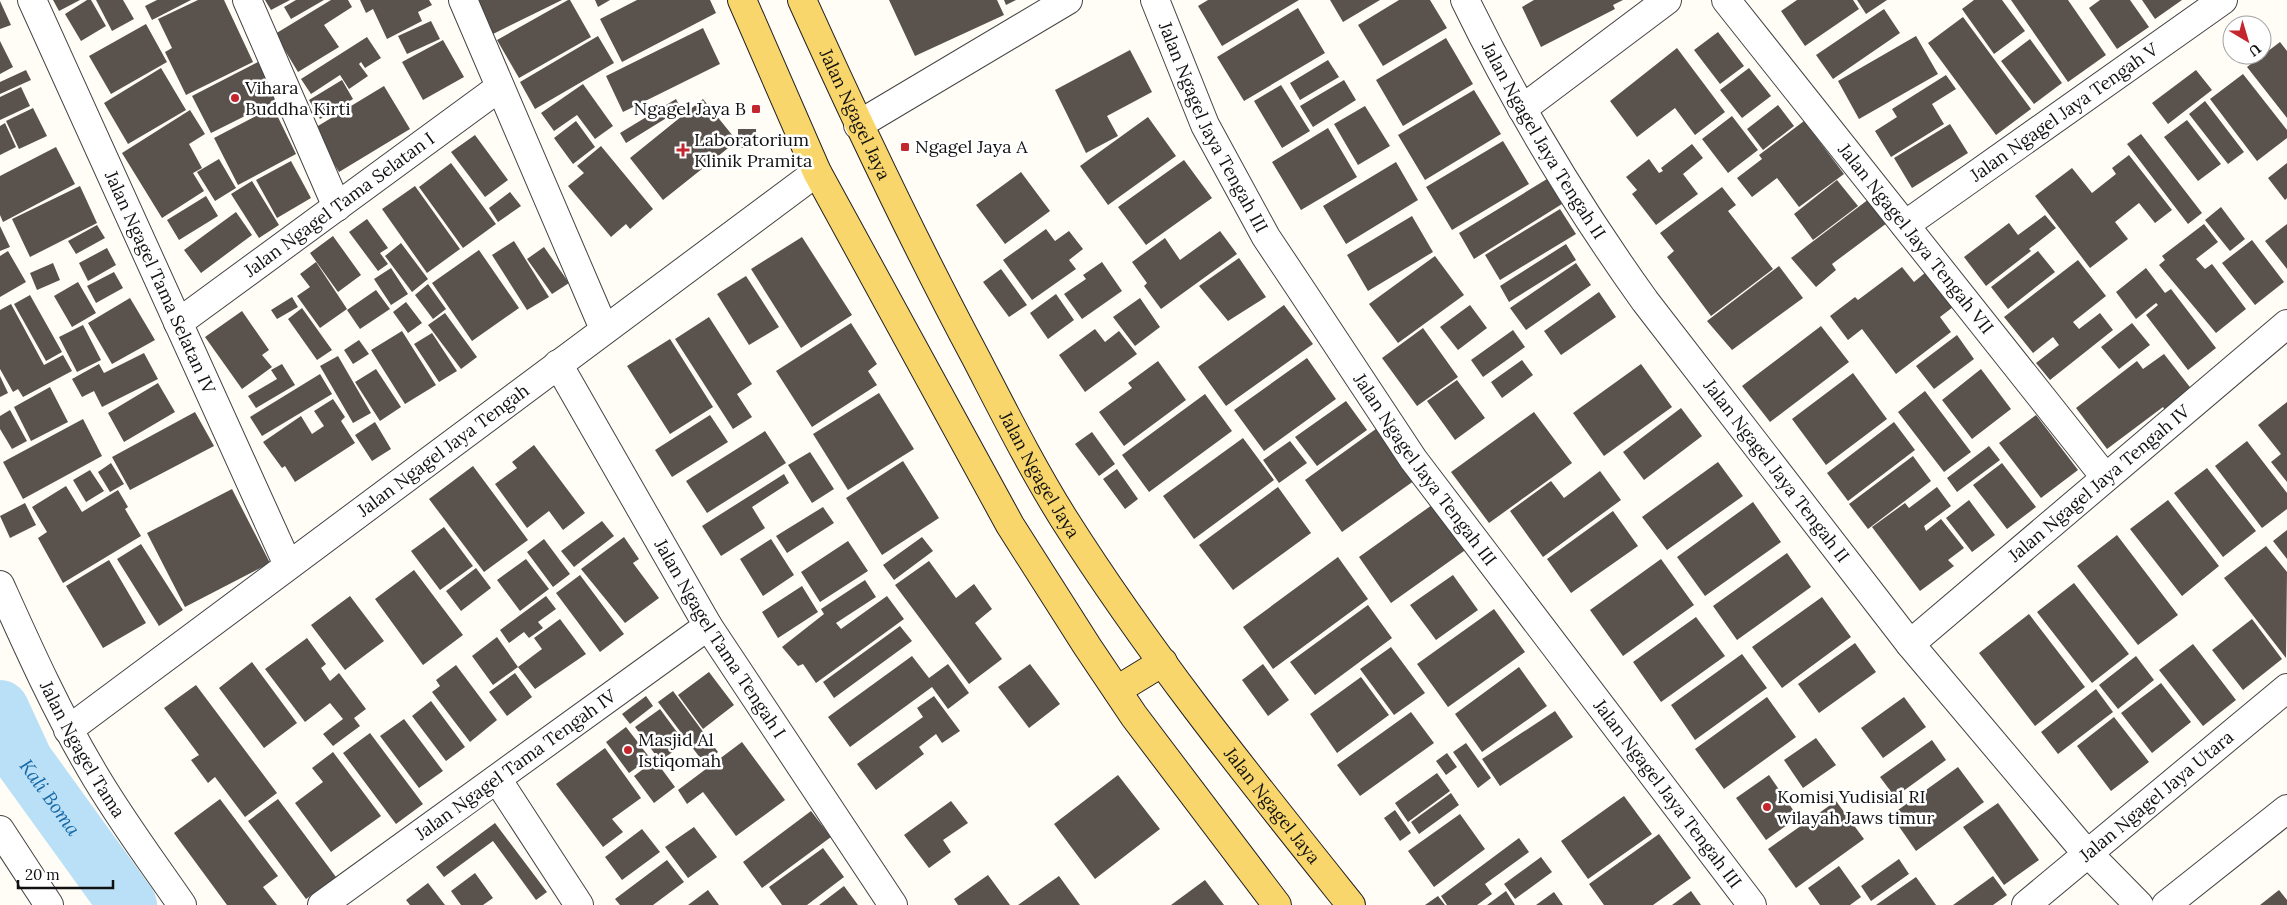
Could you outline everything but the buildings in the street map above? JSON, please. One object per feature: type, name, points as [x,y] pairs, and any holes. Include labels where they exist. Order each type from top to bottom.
[{"type":"main road","points":[[742,0],[817,172],[1010,525],[1116,690],[1213,823],[1277,905]]},
{"type":"main road","name":"Jalan Ngagel Jaya","points":[[802,0],[858,125],[939,288],[1021,446],[1063,517],[1163,662],[1249,776],[1351,905]]},
{"type":"main road","points":[[1116,690],[1163,662]]},
{"type":"street","name":"Jalan Ngagel Tama Selatan IV","points":[[32,0],[288,565]]},
{"type":"street","points":[[248,0],[337,207]]},
{"type":"street","points":[[463,0],[604,329]]},
{"type":"street","points":[[858,125],[1068,0]]},
{"type":"street","name":"Jalan Ngagel Jaya Tengah III","points":[[1155,0],[1205,125],[1266,236],[1420,469],[1752,905]]},
{"type":"street","name":"Jalan Ngagel Jaya Tengah II","points":[[1465,0],[1498,68],[1522,109],[1617,262],[1645,301],[1910,644],[2088,855],[2139,905]]},
{"type":"street","points":[[1522,109],[1667,0]]},
{"type":"street","name":"Jalan Ngagel Jaya Tengah VII","points":[[1726,0],[2105,476]]},
{"type":"street","name":"Jalan Ngagel Jaya Tengah V","points":[[1905,225],[2223,0]]},
{"type":"street","name":"Jalan Ngagel Tama Selatan I","points":[[178,323],[500,87]]},
{"type":"street","name":"Jalan Ngagel Jaya Tengah","points":[[68,730],[817,172]]},
{"type":"street","name":"Jalan Ngagel Jaya Tengah IV","points":[[1910,644],[2105,476],[2287,324]]},
{"type":"street","name":"Jalan Ngagel Tama Tengah I","points":[[558,364],[708,626],[893,905]]},
{"type":"street","name":"Jalan Ngagel Tama","points":[[0,585],[68,730],[92,771],[182,905]]},
{"type":"street","name":"Jalan Ngagel Tama Tengah IV","points":[[322,905],[708,626]]},
{"type":"street","name":"Jalan Ngagel Jaya Utara","points":[[2026,905],[2287,688]]},
{"type":"street","points":[[497,779],[579,905]]},
{"type":"street","points":[[2166,905],[2287,809]]},
{"type":"street","points":[[0,830],[49,905]]},
{"type":"waterway","name":"Kali Boma","points":[[0,709],[24,761],[128,905]]},
{"type":"place","name":"Vihara Buddha Kirti","points":[[235,98]]},
{"type":"place","name":"Ngagel Jaya B","points":[[756,109]]},
{"type":"place","name":"Ngagel Jaya A","points":[[905,147]]},
{"type":"place","name":"Laboratorium Klinik Pramita","points":[[683,150]]},
{"type":"place","name":"Masjid Al Istiqomah","points":[[628,750]]},
{"type":"place","name":"Komisi Yudisial RI wilayah Jaws timur","points":[[1767,807]]}]
